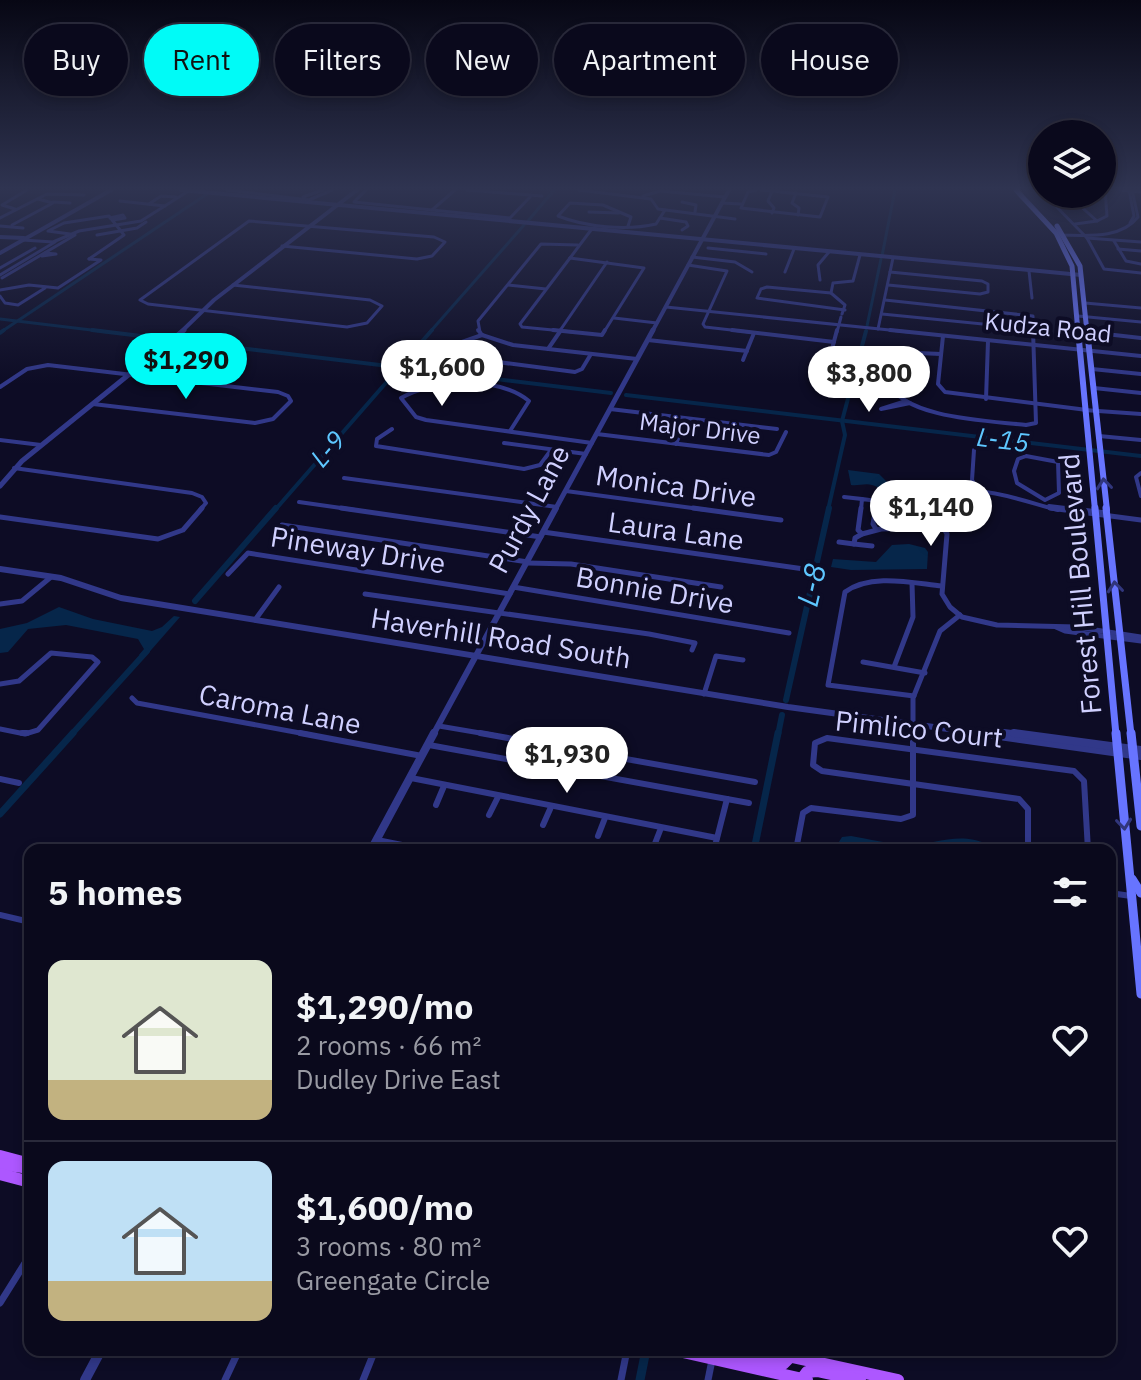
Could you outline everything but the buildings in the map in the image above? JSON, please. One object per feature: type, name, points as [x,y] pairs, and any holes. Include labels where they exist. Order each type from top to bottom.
[{"type":"main road","name":"Forest Hill Boulevard","points":[[1068,254],[1085,303],[1120,636],[1137,752],[1141,826]]},
{"type":"main road","name":"Forest Hill Boulevard","points":[[1077,275],[1116,750],[1129,871],[1136,895]]},
{"type":"main road","points":[[1136,895],[1141,905]]},
{"type":"main road","points":[[1136,895],[1141,994]]},
{"type":"main road","points":[[0,1156],[24,1164]]},
{"type":"main road","points":[[0,1164],[24,1166]]},
{"type":"main road","points":[[0,1174],[24,1180]]},
{"type":"main road","points":[[715,1356],[804,1380],[807,1372],[817,1371],[860,1380]]},
{"type":"main road","points":[[718,1356],[776,1364],[783,1364],[790,1357]]},
{"type":"main road","points":[[786,1356],[898,1380]]},
{"type":"street","points":[[2,267],[24,254]]},
{"type":"street","points":[[29,254],[39,254]]},
{"type":"street","points":[[1,277],[42,254]]},
{"type":"street","points":[[0,290],[29,285],[58,288],[101,260],[89,259],[96,254]]},
{"type":"street","points":[[199,254],[141,296],[141,301],[347,327],[363,324],[382,305],[374,300],[233,285]]},
{"type":"street","points":[[0,486],[14,468],[271,254]]},
{"type":"street","points":[[367,254],[413,259],[433,254]]},
{"type":"street","points":[[533,254],[478,321],[477,328],[482,335],[505,344],[637,359]]},
{"type":"street","points":[[569,258],[644,267],[602,335],[522,327],[520,324],[547,289],[569,258],[572,254]]},
{"type":"street","name":"Purdy Lane","points":[[375,844],[694,254]]},
{"type":"street","points":[[727,261],[734,254]]},
{"type":"street","points":[[785,272],[792,254]]},
{"type":"street","points":[[820,280],[818,265],[827,254]]},
{"type":"street","points":[[854,254],[1077,275]]},
{"type":"street","points":[[1096,254],[1105,269],[1141,273]]},
{"type":"street","points":[[1122,254],[1128,262],[1141,264]]},
{"type":"street","points":[[1,277],[34,255]]},
{"type":"street","points":[[831,293],[833,283],[853,281],[860,255]]},
{"type":"street","points":[[692,257],[744,265],[752,272]]},
{"type":"street","points":[[878,329],[893,258]]},
{"type":"street","points":[[548,349],[607,262]]},
{"type":"street","points":[[688,265],[727,271],[703,324],[705,327],[834,342]]},
{"type":"street","points":[[2,267],[13,267]]},
{"type":"street","points":[[1029,271],[1032,298]]},
{"type":"street","points":[[888,285],[986,293],[988,284],[985,281],[890,272]]},
{"type":"street","points":[[508,285],[547,289]]},
{"type":"street","points":[[0,296],[4,302],[18,305],[46,287]]},
{"type":"street","points":[[827,368],[843,314],[844,302],[831,293],[763,288],[757,298],[843,314]]},
{"type":"street","points":[[885,300],[1029,314],[1033,317],[1036,422],[1026,425],[956,417],[908,402],[895,392],[890,381],[894,352],[904,350],[941,354]]},
{"type":"street","points":[[1085,303],[1141,308]]},
{"type":"street","name":"Kudza Road","points":[[666,307],[1141,356]]},
{"type":"street","points":[[882,314],[1034,329]]},
{"type":"street","points":[[1078,316],[1141,322]]},
{"type":"street","points":[[613,318],[657,323]]},
{"type":"street","points":[[1088,332],[1141,338]]},
{"type":"street","points":[[743,360],[754,333]]},
{"type":"street","points":[[482,335],[462,342],[451,354],[453,357],[580,371],[591,354]]},
{"type":"street","points":[[943,336],[939,387],[955,395],[1141,414]]},
{"type":"street","points":[[648,340],[747,351]]},
{"type":"street","points":[[986,399],[988,341]]},
{"type":"street","points":[[0,387],[25,370],[42,365],[280,393],[291,398],[284,410],[269,421],[249,423],[93,404]]},
{"type":"street","points":[[1092,369],[1141,374]]},
{"type":"street","points":[[510,431],[529,401],[514,390],[455,384],[409,392],[401,398],[416,417],[423,419],[592,443]]},
{"type":"street","points":[[1094,388],[1141,393]]},
{"type":"street","points":[[908,402],[881,409],[908,402]]},
{"type":"street","points":[[610,409],[777,429]]},
{"type":"street","points":[[676,444],[682,428]]},
{"type":"street","points":[[392,429],[377,439],[376,446],[524,469],[540,465],[551,450]]},
{"type":"street","name":"Major Drive","points":[[597,434],[769,455],[776,452],[786,432]]},
{"type":"street","points":[[1099,436],[1141,440]]},
{"type":"street","points":[[0,440],[41,445]]},
{"type":"street","points":[[504,443],[586,454]]},
{"type":"street","points":[[974,450],[972,480],[978,491]]},
{"type":"street","points":[[1019,458],[1050,460],[1059,464],[1059,493],[1045,500],[1019,484],[1014,471],[1019,458]]},
{"type":"street","points":[[0,517],[155,539],[178,533],[206,503],[198,495],[14,468]]},
{"type":"street","points":[[1141,473],[1136,477],[1141,496]]},
{"type":"street","points":[[344,478],[557,507]]},
{"type":"street","name":"Monica Drive","points":[[566,491],[781,520]]},
{"type":"street","points":[[1141,519],[1048,506],[978,491],[956,494],[932,506],[932,514],[947,534],[943,599],[960,615],[991,625],[1055,627],[1141,639]]},
{"type":"street","points":[[844,497],[877,501],[873,524],[876,529]]},
{"type":"street","points":[[862,499],[858,530],[862,534]]},
{"type":"street","name":"Laura Lane","points":[[299,502],[804,569]]},
{"type":"street","points":[[282,525],[721,587]]},
{"type":"street","points":[[854,544],[855,538],[876,529],[915,531],[943,527]]},
{"type":"street","points":[[839,542],[872,546]]},
{"type":"street","name":"Pineway Drive","points":[[228,574],[248,553],[512,590]]},
{"type":"street","name":"Haverhill Road South","points":[[0,569],[51,577],[121,598],[704,694],[1005,738],[1137,752]]},
{"type":"street","points":[[0,604],[15,606],[24,602],[51,577]]},
{"type":"street","points":[[914,696],[828,685],[846,590],[857,585],[912,583],[942,586]]},
{"type":"street","points":[[894,667],[913,617],[912,583]]},
{"type":"street","points":[[255,620],[279,587]]},
{"type":"street","name":"Bonnie Drive","points":[[512,590],[789,633]]},
{"type":"street","points":[[365,594],[626,632],[640,631],[659,638],[695,643],[692,650]]},
{"type":"street","points":[[797,844],[803,813],[808,809],[815,807],[908,818],[914,810],[914,696],[940,631],[960,615]]},
{"type":"street","points":[[0,684],[19,681],[51,653],[92,657],[98,662],[34,732],[21,734],[0,729]]},
{"type":"street","points":[[704,694],[716,656],[743,660]]},
{"type":"street","points":[[863,662],[925,673]]},
{"type":"street","name":"Caroma Lane","points":[[132,698],[137,703],[423,756]]},
{"type":"street","points":[[439,726],[755,782]]},
{"type":"street","name":"Pimlico Court","points":[[1028,844],[1028,809],[1022,801],[822,771],[813,765],[815,743],[827,738],[1078,773],[1084,781],[1088,844]]},
{"type":"street","points":[[429,745],[749,803]]},
{"type":"street","points":[[411,778],[717,838]]},
{"type":"street","points":[[0,779],[19,783]]},
{"type":"street","points":[[436,805],[444,786]]},
{"type":"street","points":[[489,815],[498,797]]},
{"type":"street","points":[[716,844],[727,799]]},
{"type":"street","points":[[543,825],[551,807]]},
{"type":"street","points":[[598,836],[605,818]]},
{"type":"street","points":[[655,844],[661,828]]},
{"type":"street","points":[[377,840],[397,844]]},
{"type":"street","points":[[1116,893],[1136,895]]},
{"type":"street","points":[[0,915],[24,921]]},
{"type":"street","points":[[0,1303],[24,1265]]},
{"type":"street","points":[[85,1380],[98,1356]]},
{"type":"street","points":[[225,1380],[236,1356]]},
{"type":"street","points":[[363,1380],[373,1356]]},
{"type":"street","points":[[621,1380],[626,1356]]},
{"type":"street","points":[[708,1380],[711,1356]]},
{"type":"water","points":[[848,470],[879,474],[895,490],[915,493],[900,498],[872,485],[851,485]]},
{"type":"water","points":[[909,544],[925,548],[928,552],[927,569],[851,570],[831,567],[833,559],[876,562],[892,545]]},
{"type":"water","points":[[59,607],[93,619],[152,631],[174,616],[180,617],[145,657],[139,655],[144,649],[138,639],[66,625],[28,629],[8,652],[0,653],[0,629],[27,623]]},
{"type":"water","points":[[851,836],[896,844],[838,844],[842,837]]},
{"type":"water","points":[[947,840],[976,840],[987,844],[917,844]]},
{"type":"waterway","points":[[17,321],[117,254]]},
{"type":"waterway","name":"L-9","points":[[430,332],[498,254]]},
{"type":"waterway","name":"L-8","points":[[867,326],[881,259]]},
{"type":"waterway","name":"L-15","points":[[0,319],[17,321]]},
{"type":"waterway","points":[[1,332],[17,321]]},
{"type":"waterway","name":"L-15","points":[[17,321],[108,332]]},
{"type":"waterway","points":[[0,333],[4,330]]},
{"type":"waterway","name":"L-15","points":[[92,330],[399,367]]},
{"type":"waterway","name":"L-9","points":[[399,367],[432,330]]},
{"type":"waterway","name":"L-8","points":[[842,421],[866,331]]},
{"type":"waterway","name":"L-9","points":[[275,510],[399,367]]},
{"type":"waterway","name":"L-15","points":[[399,367],[611,393]]},
{"type":"waterway","name":"L-15","points":[[626,395],[842,421]]},
{"type":"waterway","name":"L-8","points":[[828,510],[845,435],[842,421]]},
{"type":"waterway","name":"L-15","points":[[842,421],[1141,456]]},
{"type":"waterway","name":"L-9","points":[[195,601],[276,508]]},
{"type":"waterway","name":"L-8","points":[[786,700],[829,508]]},
{"type":"waterway","name":"L-9","points":[[71,735],[147,651]]},
{"type":"waterway","name":"L-8","points":[[778,735],[782,715]]},
{"type":"waterway","name":"L-9","points":[[0,814],[73,733]]},
{"type":"waterway","name":"L-8","points":[[755,844],[778,733]]},
{"type":"waterway","name":"L-8","points":[[640,1380],[645,1356]]}]
